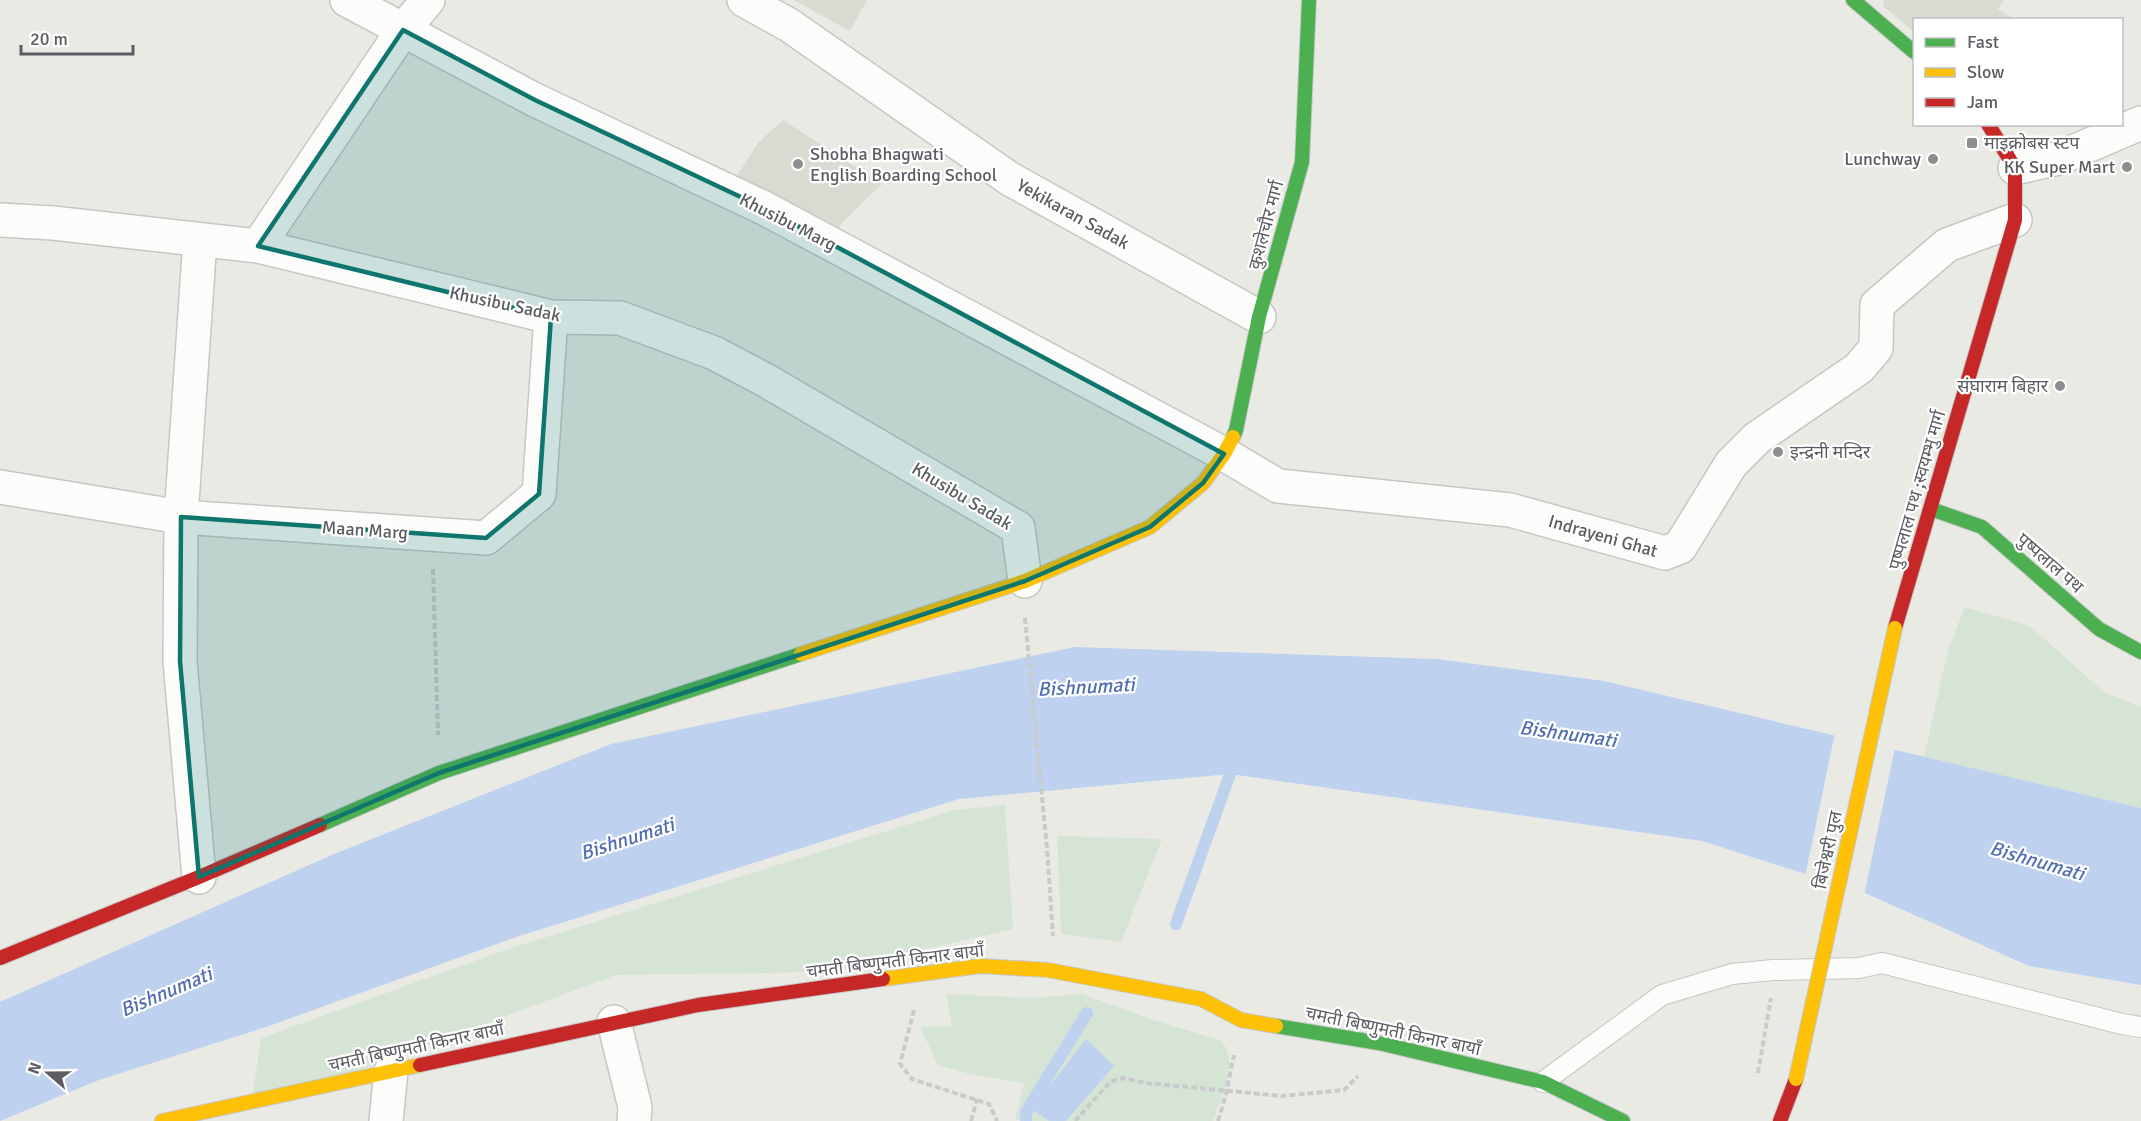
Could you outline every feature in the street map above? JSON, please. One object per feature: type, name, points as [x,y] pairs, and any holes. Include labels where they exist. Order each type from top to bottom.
[{"type":"main road","name":"कुशलेचौर मार्ग","points":[[0,958],[199,877],[438,773],[1024,580],[1150,527],[1203,483],[1224,454],[1236,430],[1259,317],[1302,162],[1309,0]]},
{"type":"main road","points":[[1853,0],[1913,51]]},
{"type":"main road","points":[[1989,126],[2015,168]]},
{"type":"main road","name":"पुष्पलाल पथ ;स्वयम्भु मार्ग","points":[[1895,628],[2015,220],[2015,168]]},
{"type":"main road","name":"पुष्पलाल पथ","points":[[1931,509],[1982,526],[2099,629],[2141,652]]},
{"type":"main road","name":"बिजेश्वरी पुल","points":[[1780,1121],[1796,1080],[1895,628]]},
{"type":"main road","name":"चमती बिष्णुमती किनार बायाँ","points":[[162,1121],[698,1005],[980,966],[1048,970],[1201,999],[1241,1020],[1380,1043],[1544,1082],[1623,1121]]},
{"type":"street","name":"Khusibu Marg","points":[[347,0],[535,100],[764,208],[1224,454]]},
{"type":"street","points":[[258,246],[403,30],[428,0]]},
{"type":"street","name":"Yekikaran Sadak","points":[[744,0],[789,25],[1010,179],[1259,317]]},
{"type":"street","points":[[2015,168],[2059,158],[2141,123]]},
{"type":"street","name":"Khusibu Sadak","points":[[0,220],[53,223],[258,246],[551,317],[620,318],[714,353],[767,381],[1018,528],[1024,580]]},
{"type":"street","name":"Indrayeni Ghat","points":[[1224,454],[1278,486],[1510,510],[1665,553],[1680,547],[1731,464],[1757,438],[1859,368],[1876,348],[1877,305],[1947,245],[2015,220]]},
{"type":"street","points":[[199,877],[180,661],[181,517],[200,240]]},
{"type":"street","name":"Maan Marg","points":[[0,487],[181,517],[486,538],[539,494],[551,317]]},
{"type":"street","points":[[614,1022],[635,1107],[634,1121]]},
{"type":"street","points":[[386,1121],[391,1071]]},
{"type":"lane","points":[[1544,1082],[1662,995],[1732,974],[1763,970],[1859,968],[1882,963],[2141,1027]]},
{"type":"path","points":[[432,535],[438,773]]},
{"type":"path","points":[[1025,614],[1053,934],[1048,970]]},
{"type":"path","points":[[924,975],[900,1064],[912,1079],[989,1104],[997,1121]]},
{"type":"path","points":[[1757,1080],[1771,1001]]},
{"type":"path","points":[[1218,1121],[1241,1020]]},
{"type":"path","points":[[1075,1121],[1112,1081],[1124,1078],[1145,1083],[1282,1096],[1344,1090],[1363,1072],[1380,1043]]},
{"type":"path","points":[[971,1121],[977,1099]]},
{"type":"highlighted area","points":[[403,30],[535,100],[764,208],[1224,454],[1203,483],[1150,527],[1025,581],[439,773],[199,877],[180,661],[181,517],[486,538],[539,494],[551,317],[258,246]]},
{"type":"shaded area","points":[[794,0],[867,0],[850,31]]},
{"type":"shaded area","points":[[1884,0],[2004,0],[1998,9],[2012,18],[1913,18],[1913,31],[1883,6]]},
{"type":"shaded area","name":"Shobha Bhagwati English Boarding School","points":[[783,120],[882,184],[841,224],[838,233],[730,187],[758,143]]},
{"type":"green space","points":[[1965,607],[2030,626],[2104,692],[2141,707],[2141,808],[1924,757],[1948,650]]},
{"type":"green space","points":[[1005,805],[1013,929],[828,972],[616,975],[250,1111],[261,1038],[511,948],[954,810]]},
{"type":"green space","points":[[1057,836],[1162,839],[1121,942],[1061,934]]},
{"type":"green space","points":[[946,994],[1032,998],[1082,994],[1153,1020],[1220,1040],[1226,1049],[1230,1069],[1213,1121],[1022,1121],[1015,1119],[1024,1083],[969,1074],[938,1065],[920,1027],[952,1026]]},
{"type":"water","name":"Bishnumati","points":[[1075,647],[1437,659],[1604,681],[2141,808],[2141,985],[2029,966],[1865,893],[1702,841],[1230,774],[959,799],[516,937],[266,1027],[99,1080],[0,1121],[0,1002],[334,854],[611,744]]},
{"type":"water","points":[[1086,1039],[1114,1066],[1066,1121],[1049,1121],[1032,1109]]},
{"type":"pier","points":[[1835,733],[1895,747],[1864,896],[1805,877]]},
{"type":"waterway","points":[[1176,924],[1230,774]]},
{"type":"waterway","points":[[1026,1121],[1026,1112],[1087,1013]]},
{"type":"traffic: fast","points":[[1233,437],[1259,317],[1302,162],[1309,0]]},
{"type":"traffic: fast","points":[[1853,0],[1913,51]]},
{"type":"traffic: fast","points":[[1931,509],[1982,527],[2099,629],[2141,652]]},
{"type":"traffic: fast","points":[[320,825],[439,773],[801,654]]},
{"type":"traffic: fast","points":[[1276,1026],[1379,1043],[1543,1082],[1623,1121]]},
{"type":"traffic: slow","points":[[801,654],[1025,581],[1150,527],[1203,483],[1233,437]]},
{"type":"traffic: slow","points":[[1796,1079],[1895,628]]},
{"type":"traffic: slow","points":[[883,979],[980,966],[1048,970],[1201,999],[1241,1020],[1276,1026]]},
{"type":"traffic: slow","points":[[162,1121],[420,1065]]},
{"type":"traffic: jam","points":[[1895,628],[2015,220],[2015,168],[1989,126]]},
{"type":"traffic: jam","points":[[0,958],[320,825]]},
{"type":"traffic: jam","points":[[420,1065],[698,1005],[883,979]]},
{"type":"traffic: jam","points":[[1780,1121],[1796,1079]]},
{"type":"place","name":"माइक्रोबस स्टप","points":[[1972,143]]},
{"type":"place","name":"Lunchway","points":[[1933,159]]},
{"type":"place","name":"Shobha Bhagwati English Boarding School","points":[[798,164]]},
{"type":"place","name":"KK Super Mart","points":[[2127,167]]},
{"type":"place","name":"संघाराम बिहार","points":[[2060,386]]},
{"type":"place","name":"इन्द्रनी मन्दिर","points":[[1778,452]]}]
